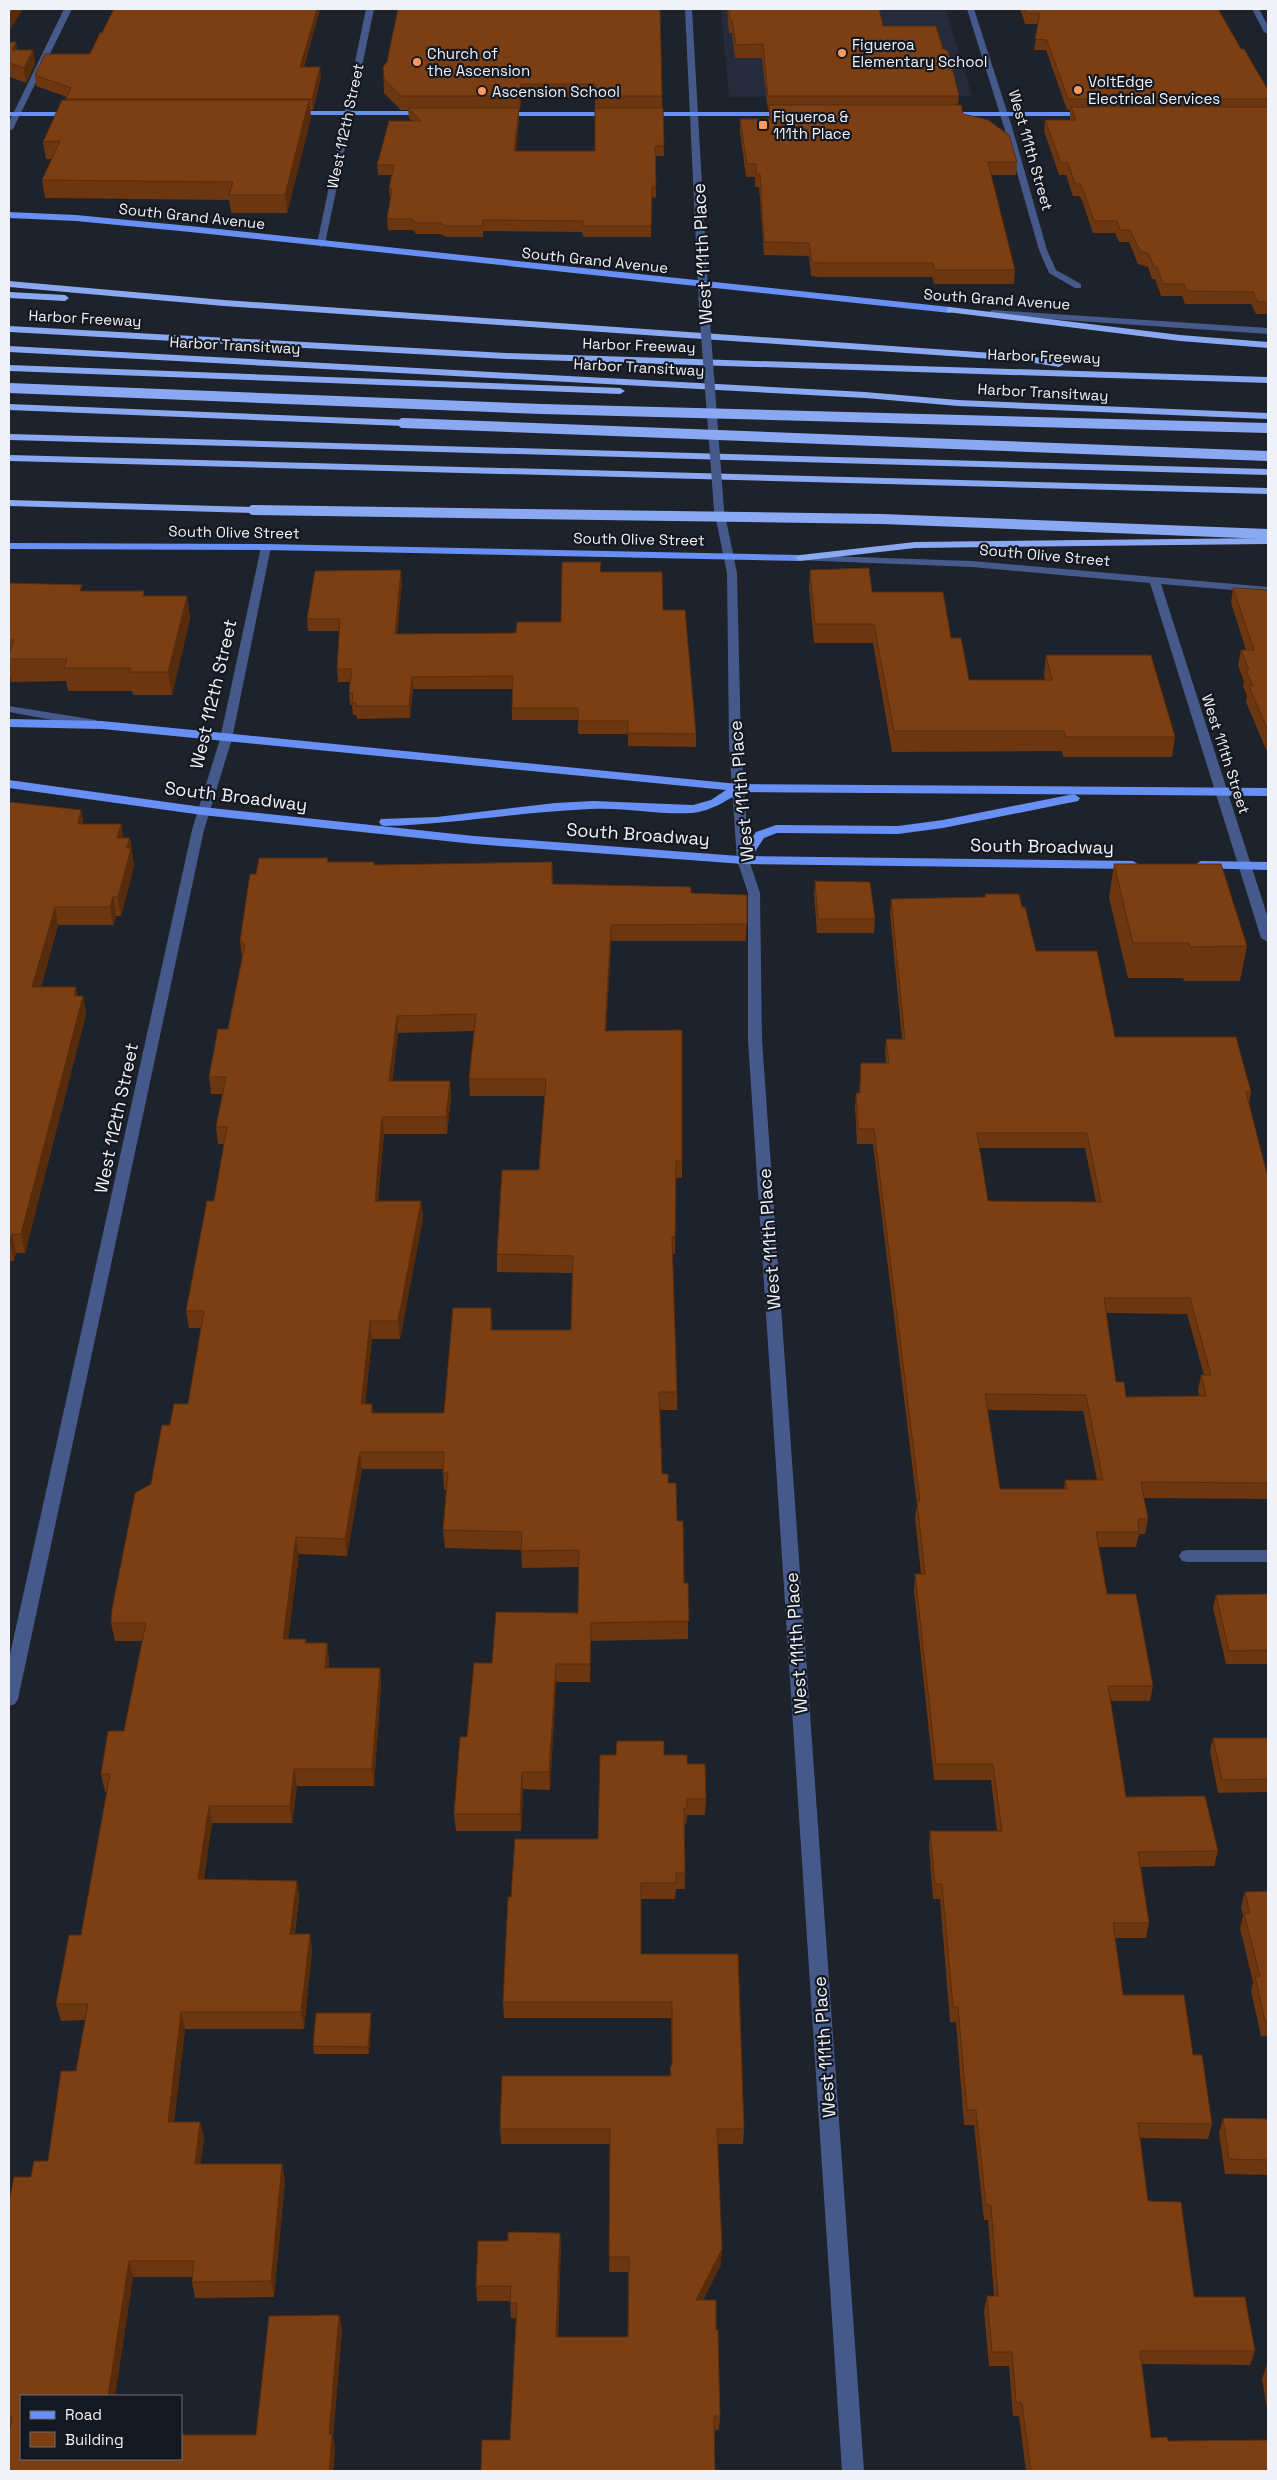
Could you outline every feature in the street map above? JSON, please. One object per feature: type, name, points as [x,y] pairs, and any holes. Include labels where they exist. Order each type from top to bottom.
[{"type":"highway","points":[[9,284],[224,303],[1023,358],[1102,373]]},
{"type":"highway","points":[[9,295],[224,303]]},
{"type":"highway","points":[[950,310],[1171,337],[1268,345]]},
{"type":"highway","name":"Harbor Freeway","points":[[9,329],[506,356],[1102,373],[1268,380]]},
{"type":"highway","name":"Harbor Transitway","points":[[9,349],[855,394],[958,403],[1268,416]]},
{"type":"highway","points":[[9,368],[958,403]]},
{"type":"highway","points":[[9,388],[541,410],[1268,428]]},
{"type":"highway","points":[[9,407],[1268,456]]},
{"type":"highway","points":[[9,413],[403,423]]},
{"type":"highway","points":[[9,437],[1268,472]]},
{"type":"highway","points":[[9,458],[1268,492]]},
{"type":"highway","points":[[9,503],[253,510],[882,519],[1268,534]]},
{"type":"highway","points":[[9,513],[253,510]]},
{"type":"highway","points":[[800,558],[914,545],[1268,540]]},
{"type":"main road","points":[[282,113],[437,114]]},
{"type":"main road","points":[[12,114],[86,114]]},
{"type":"main road","points":[[487,114],[625,114]]},
{"type":"main road","points":[[634,114],[797,114]]},
{"type":"main road","points":[[929,114],[1103,114]]},
{"type":"main road","name":"South Grand Avenue","points":[[9,215],[180,228],[703,286],[950,310]]},
{"type":"main road","name":"South Olive Street","points":[[9,546],[266,547],[800,558]]},
{"type":"main road","points":[[9,723],[102,725],[226,739],[738,788],[1268,792]]},
{"type":"main road","name":"South Broadway","points":[[9,784],[202,811],[474,840],[743,860],[1147,865]]},
{"type":"main road","points":[[323,824],[437,821],[593,805],[693,809],[715,803],[738,788]]},
{"type":"main road","points":[[743,860],[760,835],[776,829],[897,830],[950,823],[1030,804],[1129,791]]},
{"type":"main road","points":[[1186,865],[1268,866]]},
{"type":"street","points":[[9,129],[12,114],[68,9]]},
{"type":"street","name":"West 112th Street","points":[[320,244],[370,9]]},
{"type":"street","name":"West 111th Place","points":[[688,9],[704,308],[719,510],[729,556],[738,788],[743,860],[752,882],[754,893],[755,1040],[853,2471]]},
{"type":"street","name":"West 111th Street","points":[[970,9],[1004,114],[1043,250],[1052,271],[1078,286]]},
{"type":"street","points":[[1255,9],[1268,32]]},
{"type":"street","name":"South Grand Avenue","points":[[950,310],[1268,331]]},
{"type":"street","name":"West 112th Street","points":[[9,1699],[202,811],[226,739],[266,547]]},
{"type":"street","name":"South Olive Street","points":[[800,558],[972,564],[1268,590]]},
{"type":"street","name":"West 111th Street","points":[[1154,580],[1268,938]]},
{"type":"street","points":[[9,709],[102,725]]},
{"type":"street","points":[[1188,1556],[1268,1556]]},
{"type":"shaded area","name":"Figueroa Elementary School","points":[[721,9],[946,9],[972,96],[729,97]]},
{"type":"building","points":[[114,9],[317,9],[300,67],[320,67],[312,99],[66,99],[71,88],[35,75],[45,54],[90,54]]},
{"type":"building","points":[[398,9],[660,9],[662,96],[595,96],[595,84],[521,84],[519,96],[401,96],[384,79],[383,67],[387,62]]},
{"type":"building","name":"Figueroa Elementary School","points":[[729,9],[879,9],[883,26],[936,26],[943,49],[948,51],[959,96],[768,96],[763,44],[736,45]]},
{"type":"building","points":[[1025,9],[1218,9],[1268,90],[1268,99],[1068,99],[1047,40],[1035,39],[1040,13],[1026,13]]},
{"type":"building","points":[[9,42],[16,42],[12,50],[33,50],[24,68],[9,63]]},
{"type":"building","points":[[62,100],[309,100],[285,195],[229,195],[233,182],[42,180],[60,141],[43,142]]},
{"type":"building","points":[[769,105],[961,105],[963,114],[988,120],[1009,135],[1017,162],[988,162],[1015,270],[935,270],[933,263],[819,263],[812,262],[809,243],[764,242],[760,174],[756,174],[756,164],[747,164],[740,119],[771,119]]},
{"type":"building","points":[[1071,107],[1268,107],[1268,302],[1258,302],[1253,292],[1187,291],[1184,284],[1163,284],[1157,267],[1154,267],[1149,254],[1140,251],[1130,230],[1120,230],[1117,221],[1094,221],[1083,189],[1080,184],[1075,184],[1068,163],[1061,163],[1045,120],[1076,120]]},
{"type":"building","points":[[408,108],[519,108],[514,151],[595,151],[595,108],[663,108],[664,146],[655,146],[656,187],[652,187],[651,226],[582,226],[583,221],[483,220],[482,226],[446,226],[440,223],[416,223],[412,219],[387,219],[392,189],[389,189],[394,165],[377,165],[389,121],[421,121]]},
{"type":"building","points":[[562,562],[601,562],[600,572],[662,572],[663,610],[685,610],[696,734],[628,733],[628,721],[578,721],[578,708],[512,708],[513,676],[412,677],[409,706],[356,706],[356,703],[352,703],[353,693],[349,693],[352,669],[337,669],[340,619],[307,619],[315,571],[401,570],[395,634],[516,633],[517,622],[561,622]]},
{"type":"building","points":[[869,568],[872,592],[943,592],[951,638],[961,638],[969,680],[1052,680],[1046,655],[1151,655],[1175,737],[1066,737],[1064,731],[894,731],[874,624],[815,624],[810,570]]},
{"type":"building","points":[[9,583],[82,585],[80,591],[144,591],[142,596],[187,596],[168,672],[129,672],[131,668],[64,668],[67,659],[9,659],[14,640],[9,640]]},
{"type":"building","points":[[1233,588],[1268,590],[1268,731],[1249,686],[1253,686],[1246,670],[1249,670],[1241,650],[1254,650]]},
{"type":"building","points":[[9,802],[81,810],[78,824],[121,824],[117,838],[130,838],[126,848],[131,848],[118,897],[113,897],[110,907],[55,907],[32,987],[76,987],[74,996],[83,996],[21,1234],[12,1234],[10,1242],[9,1242]]},
{"type":"building","points":[[259,858],[328,858],[327,862],[374,862],[374,865],[552,862],[552,884],[691,887],[691,893],[747,895],[747,924],[611,925],[605,1031],[682,1030],[682,1161],[676,1161],[675,1237],[672,1237],[677,1392],[659,1392],[662,1474],[668,1474],[668,1483],[676,1483],[677,1521],[683,1521],[684,1583],[688,1583],[689,1621],[591,1623],[590,1664],[556,1664],[549,1772],[522,1772],[520,1814],[454,1814],[460,1737],[467,1737],[474,1663],[492,1663],[496,1612],[578,1613],[579,1550],[521,1551],[522,1532],[443,1530],[448,1472],[443,1473],[444,1452],[360,1452],[345,1539],[296,1537],[283,1639],[306,1639],[305,1643],[327,1643],[325,1668],[380,1668],[372,1769],[294,1769],[290,1806],[209,1806],[198,1879],[297,1881],[290,1934],[310,1934],[301,2012],[181,2012],[168,2122],[200,2122],[195,2164],[282,2164],[271,2281],[192,2282],[194,2261],[129,2261],[108,2395],[20,2395],[20,2460],[182,2460],[182,2435],[256,2435],[269,2316],[339,2315],[329,2434],[332,2434],[329,2471],[9,2471],[9,2434],[12,2417],[9,2417],[9,2203],[14,2177],[31,2177],[34,2161],[48,2161],[61,2071],[76,2071],[88,2004],[56,2004],[69,1935],[81,1935],[110,1774],[101,1774],[108,1731],[124,1731],[146,1623],[111,1623],[112,1609],[135,1493],[151,1484],[162,1425],[170,1425],[174,1404],[188,1404],[204,1311],[186,1311],[207,1201],[214,1201],[227,1127],[216,1127],[226,1077],[209,1077],[218,1029],[228,1029],[245,944],[242,944],[242,941],[240,941],[250,874],[256,874]],"holes":[[[476,1014],[469,1079],[546,1079],[539,1170],[502,1170],[497,1254],[573,1256],[571,1330],[491,1330],[491,1308],[453,1308],[444,1413],[371,1413],[372,1404],[361,1404],[370,1321],[398,1321],[421,1201],[375,1201],[382,1117],[446,1117],[450,1081],[389,1081],[397,1016]]]},
{"type":"building","points":[[1114,864],[1221,864],[1247,946],[1190,947],[1189,943],[1133,943]]},
{"type":"building","points":[[815,881],[870,882],[875,919],[818,919]]},
{"type":"building","points":[[985,894],[1019,894],[1022,907],[1025,907],[1036,951],[1097,951],[1115,1037],[1236,1037],[1251,1092],[1246,1092],[1268,1178],[1268,1483],[1141,1482],[1148,1519],[1138,1519],[1139,1532],[1096,1532],[1107,1594],[1136,1594],[1153,1686],[1108,1686],[1126,1797],[1205,1796],[1218,1851],[1138,1852],[1149,1923],[1113,1923],[1123,1995],[1184,1995],[1193,2055],[1202,2055],[1212,2124],[1138,2123],[1148,2201],[1181,2202],[1194,2297],[1245,2297],[1255,2351],[1140,2351],[1151,2438],[1167,2437],[1168,2441],[1268,2440],[1268,2471],[1031,2471],[1022,2403],[1016,2402],[1012,2352],[992,2352],[987,2296],[998,2296],[991,2205],[986,2205],[976,2110],[967,2110],[958,2007],[953,2007],[942,1884],[935,1884],[930,1831],[1002,1831],[993,1764],[936,1764],[915,1574],[925,1574],[917,1501],[920,1501],[874,1129],[858,1129],[856,1093],[860,1093],[861,1063],[889,1063],[886,1039],[905,1039],[891,899],[986,897]],"holes":[[[977,1133],[1087,1133],[1101,1202],[988,1201]],[[1104,1298],[1190,1298],[1211,1375],[1201,1375],[1206,1396],[1126,1397],[1124,1382],[1116,1382]],[[985,1394],[1086,1395],[1103,1480],[1065,1480],[1067,1489],[1000,1489]]]},
{"type":"building","points":[[1268,1594],[1268,1650],[1229,1651],[1216,1595]]},
{"type":"building","points":[[1213,1738],[1268,1738],[1268,1779],[1222,1780]]},
{"type":"building","points":[[617,1741],[664,1741],[664,1755],[687,1755],[687,1764],[705,1764],[706,1799],[687,1799],[687,1808],[684,1808],[685,1873],[676,1873],[676,1883],[641,1883],[641,1954],[738,1954],[744,2129],[717,2129],[722,2249],[696,2300],[716,2300],[720,2416],[714,2416],[715,2471],[481,2471],[482,2440],[510,2440],[517,2303],[510,2303],[511,2286],[476,2286],[478,2241],[508,2241],[508,2232],[560,2233],[556,2337],[628,2337],[629,2257],[609,2257],[610,2129],[500,2129],[502,2076],[671,2076],[672,2002],[503,2002],[508,1897],[511,1897],[515,1839],[598,1839],[600,1755],[616,1755]]},
{"type":"building","points":[[1268,1891],[1268,2021],[1265,2021],[1255,1976],[1260,1976],[1244,1913],[1250,1913],[1245,1892]]},
{"type":"building","points":[[316,2013],[371,2013],[368,2047],[313,2046]]},
{"type":"building","points":[[1223,2118],[1268,2119],[1268,2160],[1229,2159]]},
{"type":"place","name":"Figueroa Elementary School","points":[[842,53]]},
{"type":"place","name":"Church of the Ascension","points":[[417,62]]},
{"type":"place","name":"VoltEdge Electrical Services","points":[[1078,90]]},
{"type":"place","name":"Ascension School","points":[[482,91]]},
{"type":"place","name":"Figueroa & 111th Place","points":[[763,125]]}]
